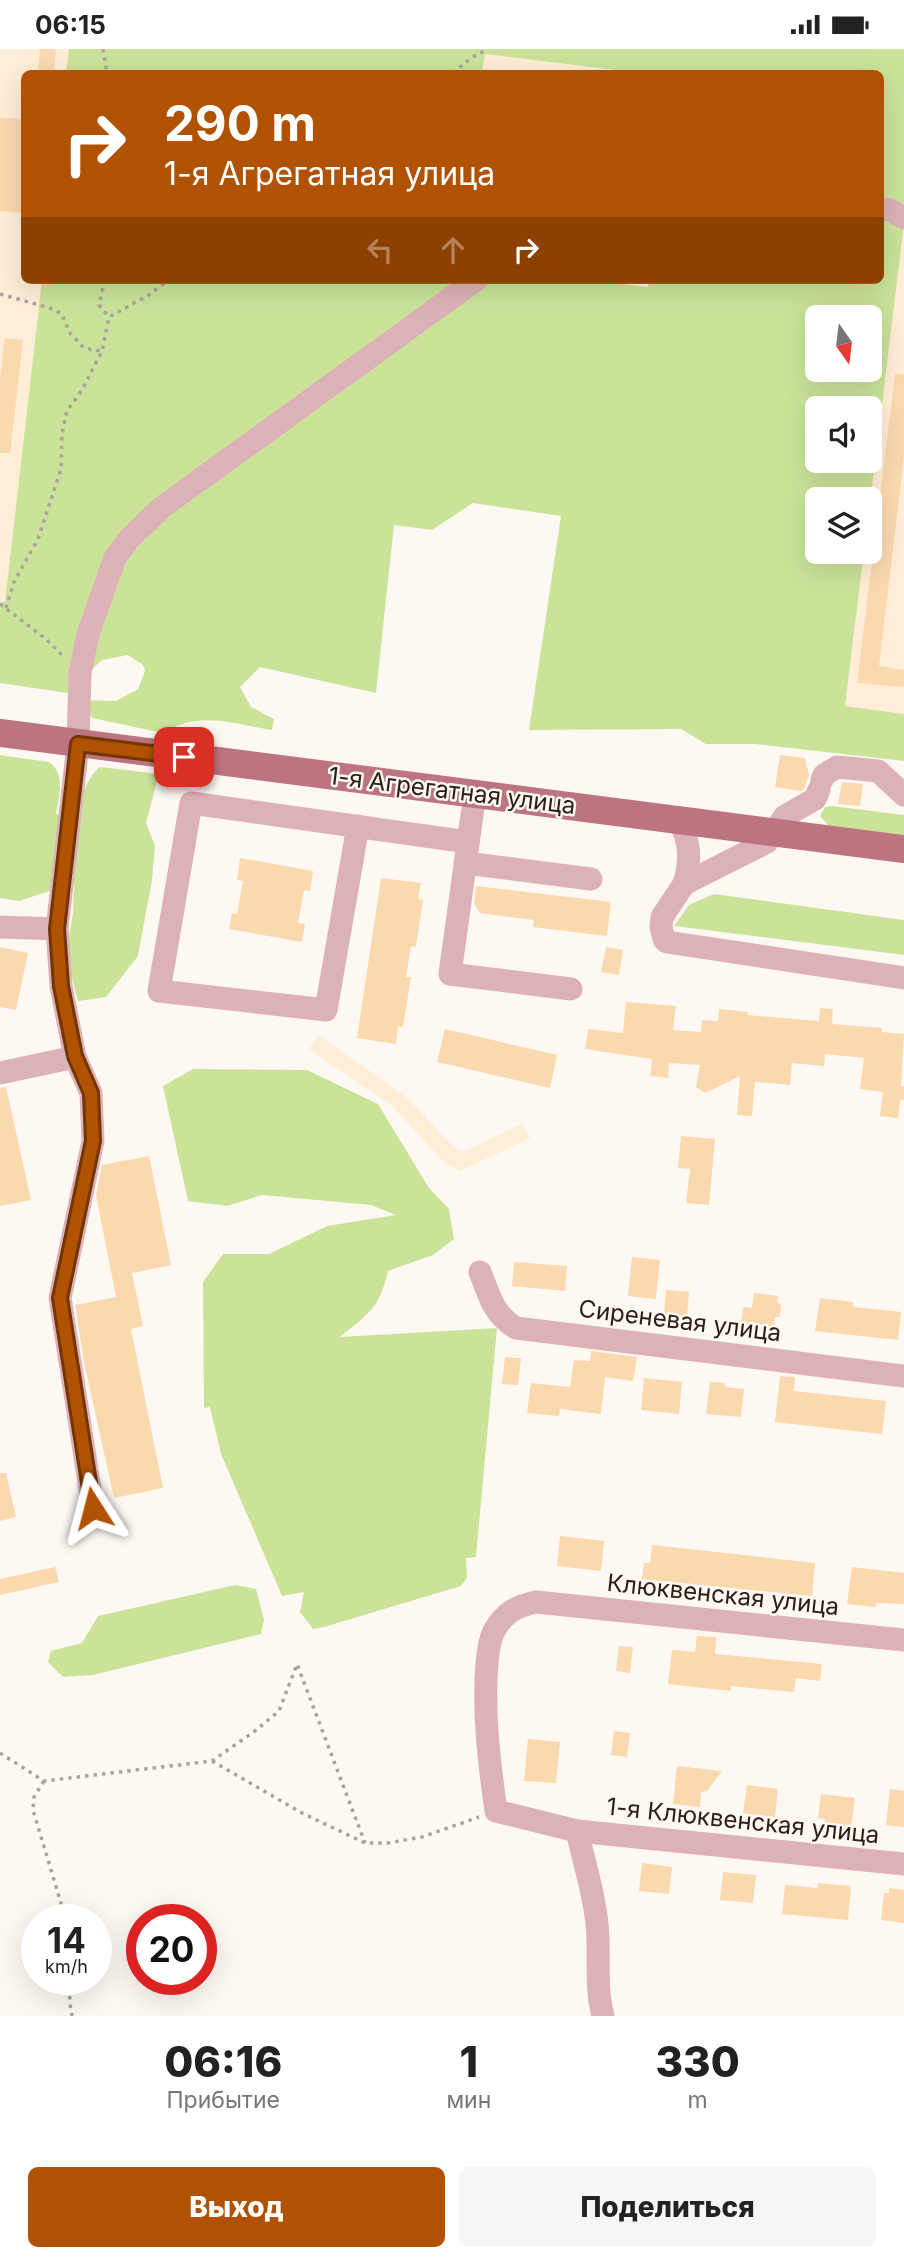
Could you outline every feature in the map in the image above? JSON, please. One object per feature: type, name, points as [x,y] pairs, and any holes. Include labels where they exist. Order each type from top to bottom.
[{"type":"main road","name":"1-я Агрегатная улица","points":[[0,733],[904,849]]},
{"type":"street","points":[[884,209],[904,218]]},
{"type":"street","points":[[93,1508],[60,1298],[93,1141],[91,1093],[75,1056],[61,986],[57,929],[78,744],[80,673],[88,634],[115,558],[128,540],[161,508],[470,284]]},
{"type":"street","points":[[684,884],[767,842],[785,816],[815,799],[824,775],[837,768],[877,771],[904,795]]},
{"type":"street","points":[[475,793],[450,974],[571,989]]},
{"type":"street","points":[[358,826],[326,1010],[159,991],[191,803],[358,826],[467,853],[591,879]]},
{"type":"street","points":[[678,820],[686,834],[690,866],[684,884],[662,917],[661,927],[667,942],[904,978]]},
{"type":"street","points":[[0,927],[57,929]]},
{"type":"street","points":[[0,1073],[75,1056]]},
{"type":"street","name":"Сиреневая улица","points":[[480,1272],[495,1310],[503,1320],[516,1328],[904,1376]]},
{"type":"street","name":"Клюквенская улица","points":[[496,1811],[485,1723],[488,1652],[492,1633],[505,1615],[517,1605],[536,1602],[904,1640]]},
{"type":"street","name":"1-я Клюквенская улица","points":[[496,1811],[577,1831],[904,1864]]},
{"type":"street","points":[[577,1831],[594,1903],[598,1938],[597,1973],[603,2016]]},
{"type":"path","points":[[103,49],[106,70]]},
{"type":"path","points":[[457,70],[488,49]]},
{"type":"path","points":[[104,284],[99,305],[109,317]]},
{"type":"path","points":[[6,608],[14,582],[38,539],[61,469],[62,434],[67,411],[82,390],[102,351],[109,317],[149,295],[163,284]]},
{"type":"path","points":[[0,294],[50,307],[62,314],[69,332],[83,348],[102,351]]},
{"type":"path","points":[[0,604],[46,639],[80,673]]},
{"type":"path","points":[[0,1753],[44,1781],[212,1761],[279,1711],[297,1664],[365,1843]]},
{"type":"path","points":[[212,1761],[302,1814],[365,1843],[388,1843],[422,1837],[496,1811]]},
{"type":"path","points":[[44,1781],[34,1797],[33,1810],[61,1904]]},
{"type":"path","points":[[70,1995],[72,2016]]},
{"type":"shaded area","points":[[0,49],[69,49],[66,70],[21,70],[21,284],[42,284],[5,602],[0,602]]},
{"type":"shaded area","points":[[485,54],[615,70],[482,70]]},
{"type":"shaded area","points":[[904,224],[904,714],[845,706],[862,564],[882,564],[882,487],[872,487],[874,473],[882,473],[882,405]]},
{"type":"shaded area","points":[[318,1035],[404,1095],[454,1147],[464,1151],[523,1124],[530,1138],[460,1171],[446,1164],[392,1106],[309,1049]]},
{"type":"green space","points":[[69,49],[904,49],[904,224],[882,405],[882,396],[805,396],[805,473],[874,473],[872,487],[805,487],[805,564],[862,564],[845,706],[904,714],[904,761],[755,744],[706,744],[681,729],[529,730],[561,516],[473,503],[432,530],[394,525],[376,693],[260,667],[240,687],[251,707],[274,719],[272,730],[203,720],[176,726],[163,733],[92,718],[82,700],[116,701],[138,689],[145,671],[143,665],[128,655],[102,660],[67,693],[0,683],[0,602],[5,602],[42,284],[622,284],[648,287],[648,284],[884,284],[884,70],[615,70],[485,54],[482,70],[66,70]]},
{"type":"green space","points":[[0,755],[49,762],[58,773],[59,779],[60,793],[56,814],[77,817],[87,783],[100,767],[159,774],[146,823],[155,846],[152,880],[138,956],[106,997],[78,1001],[66,955],[73,913],[74,883],[19,901],[0,898]]},
{"type":"green space","points":[[825,807],[904,815],[904,835],[829,826],[820,816]]},
{"type":"green space","points":[[714,894],[904,920],[904,955],[674,926],[689,905]]},
{"type":"green space","points":[[193,1069],[307,1070],[378,1104],[429,1188],[449,1209],[454,1239],[433,1255],[388,1271],[381,1294],[372,1309],[340,1337],[497,1328],[476,1557],[466,1558],[467,1578],[461,1586],[313,1629],[300,1612],[304,1592],[282,1596],[221,1454],[210,1407],[204,1408],[203,1282],[223,1254],[269,1254],[327,1226],[396,1215],[371,1205],[262,1195],[227,1206],[188,1201],[163,1086]]},
{"type":"green space","points":[[235,1585],[256,1589],[264,1620],[261,1634],[93,1675],[63,1677],[48,1662],[51,1651],[82,1643],[98,1616]]},
{"type":"building","points":[[40,49],[56,49],[54,70],[38,70]]},
{"type":"building","points":[[0,118],[21,119],[21,213],[0,211]]},
{"type":"building","points":[[5,338],[23,340],[10,453],[0,453],[0,378]]},
{"type":"building","points":[[895,374],[904,374],[904,457],[879,666],[904,670],[904,687],[857,683],[872,564],[882,564],[881,487]]},
{"type":"building","points":[[780,755],[805,758],[809,775],[801,791],[775,787]]},
{"type":"building","points":[[842,782],[863,784],[860,806],[838,804]]},
{"type":"building","points":[[240,858],[313,871],[310,891],[304,890],[298,923],[305,924],[302,942],[229,929],[232,913],[237,914],[243,881],[237,880]]},
{"type":"building","points":[[381,878],[421,883],[418,899],[423,900],[416,947],[411,946],[406,977],[411,977],[403,1027],[398,1026],[396,1044],[357,1038]]},
{"type":"building","points":[[476,886],[611,902],[607,936],[533,927],[534,920],[480,913],[474,904]]},
{"type":"building","points":[[0,947],[28,953],[16,1010],[0,1007]]},
{"type":"building","points":[[606,947],[623,950],[619,975],[601,972]]},
{"type":"building","points":[[626,1002],[676,1006],[673,1030],[701,1032],[702,1020],[718,1021],[719,1009],[748,1012],[747,1015],[819,1021],[820,1008],[833,1009],[832,1024],[882,1028],[882,1032],[904,1034],[901,1086],[904,1086],[904,1100],[900,1100],[898,1118],[880,1116],[883,1092],[860,1089],[864,1058],[825,1054],[824,1066],[792,1063],[790,1085],[755,1082],[752,1116],[737,1115],[740,1076],[705,1093],[696,1087],[700,1065],[669,1063],[668,1078],[650,1076],[652,1059],[585,1049],[588,1029],[623,1033]]},
{"type":"building","points":[[445,1029],[557,1055],[550,1088],[437,1062]]},
{"type":"building","points":[[6,1087],[31,1200],[0,1206],[0,1088]]},
{"type":"building","points":[[681,1136],[715,1139],[709,1205],[686,1203],[690,1169],[678,1168]]},
{"type":"building","points":[[149,1156],[171,1265],[132,1273],[143,1326],[131,1329],[163,1488],[114,1498],[84,1362],[75,1305],[116,1297],[96,1195],[102,1165]]},
{"type":"building","points":[[632,1257],[660,1260],[656,1299],[628,1296]]},
{"type":"building","points":[[514,1262],[567,1266],[565,1291],[512,1286]]},
{"type":"building","points":[[666,1290],[689,1292],[687,1316],[664,1314]]},
{"type":"building","points":[[754,1293],[778,1296],[777,1303],[781,1304],[780,1317],[775,1317],[774,1327],[741,1323],[743,1307],[752,1308]]},
{"type":"building","points":[[820,1298],[853,1302],[853,1307],[901,1312],[898,1340],[815,1331]]},
{"type":"building","points":[[591,1351],[637,1357],[633,1381],[605,1377],[601,1414],[560,1409],[559,1416],[527,1413],[531,1383],[570,1387],[574,1360],[590,1361]]},
{"type":"building","points":[[505,1357],[521,1358],[518,1385],[502,1384]]},
{"type":"building","points":[[780,1376],[795,1377],[794,1391],[886,1401],[882,1434],[775,1422]]},
{"type":"building","points":[[644,1378],[682,1382],[679,1414],[641,1410]]},
{"type":"building","points":[[710,1382],[744,1389],[741,1417],[706,1414]]},
{"type":"building","points":[[0,1473],[6,1473],[16,1517],[0,1521]]},
{"type":"building","points":[[560,1536],[604,1541],[601,1571],[557,1566]]},
{"type":"building","points":[[652,1545],[815,1563],[812,1596],[642,1579],[644,1563],[650,1563]]},
{"type":"building","points":[[55,1567],[59,1582],[0,1595],[0,1579]]},
{"type":"building","points":[[852,1567],[904,1573],[904,1604],[876,1603],[876,1607],[847,1604]]},
{"type":"building","points":[[697,1636],[716,1637],[715,1654],[822,1664],[820,1681],[796,1678],[794,1692],[731,1686],[731,1691],[668,1684],[672,1650],[695,1652]]},
{"type":"building","points":[[619,1646],[633,1647],[630,1673],[616,1671]]},
{"type":"building","points":[[614,1731],[630,1733],[627,1757],[611,1755]]},
{"type":"building","points":[[528,1739],[560,1742],[556,1783],[524,1781]]},
{"type":"building","points":[[677,1766],[722,1771],[707,1791],[701,1792],[700,1807],[673,1804]]},
{"type":"building","points":[[747,1785],[778,1789],[775,1817],[743,1813]]},
{"type":"building","points":[[890,1789],[904,1791],[904,1827],[886,1825]]},
{"type":"building","points":[[821,1794],[855,1798],[851,1828],[830,1826],[824,1824],[825,1819],[818,1818]]},
{"type":"building","points":[[642,1863],[672,1867],[669,1894],[639,1891]]},
{"type":"building","points":[[723,1872],[756,1875],[753,1903],[720,1900]]},
{"type":"building","points":[[818,1883],[851,1886],[848,1920],[782,1914],[785,1885],[818,1888]]},
{"type":"building","points":[[889,1888],[904,1890],[904,1923],[881,1920],[884,1893],[889,1893]]},
{"type":"route","points":[[93,1508],[60,1298],[93,1141],[91,1093],[75,1056],[61,986],[57,929],[78,744],[184,757]]}]
